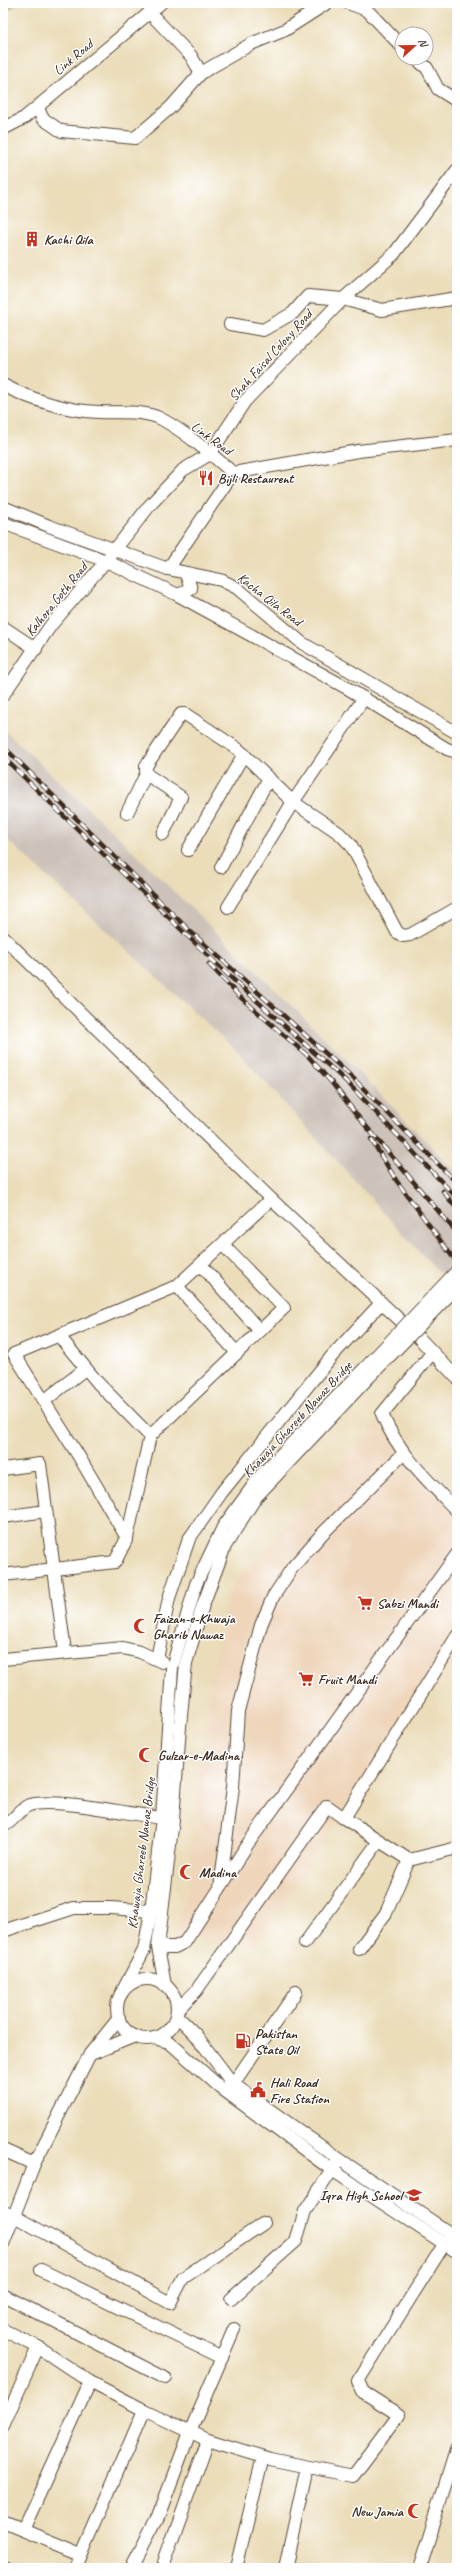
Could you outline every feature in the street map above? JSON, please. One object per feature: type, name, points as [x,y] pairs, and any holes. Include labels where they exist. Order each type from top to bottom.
[{"type":"street","name":"Link Road","points":[[3,129],[24,118],[38,107],[161,3]]},
{"type":"street","points":[[38,107],[42,118],[62,131],[135,138],[171,107],[201,73],[251,44],[285,30],[327,3]]},
{"type":"street","points":[[348,3],[367,10],[394,39]]},
{"type":"street","points":[[149,12],[190,56],[201,73]]},
{"type":"street","points":[[425,66],[438,89],[457,101]]},
{"type":"street","name":"Shah Faisal Colony Road","points":[[106,561],[150,505],[183,470],[210,454],[245,401],[343,299],[394,254],[457,170]]},
{"type":"street","points":[[230,324],[263,330],[292,313],[308,296],[343,299],[382,310],[442,302],[457,298]]},
{"type":"street","points":[[442,302],[457,308]]},
{"type":"street","name":"Link Road","points":[[3,385],[21,395],[78,409],[98,412],[140,413],[157,418],[210,454],[233,473],[358,451],[457,440]]},
{"type":"street","points":[[168,569],[233,473]]},
{"type":"street","name":"Kacha Qila Road","points":[[3,507],[49,526],[168,569],[186,574],[221,580],[236,588],[302,643],[456,733]]},
{"type":"street","points":[[3,523],[106,561],[178,595],[364,698],[454,752]]},
{"type":"street","name":"Kalhora Goth Road","points":[[3,695],[36,649],[51,625],[106,561]]},
{"type":"street","points":[[178,595],[191,589],[186,574]]},
{"type":"street","points":[[3,627],[36,649]]},
{"type":"street","points":[[228,907],[293,802],[364,698]]},
{"type":"street","points":[[126,813],[146,774],[146,766],[181,714],[185,714],[244,754],[293,802],[339,833],[351,845],[397,932],[403,936],[410,935],[457,908]]},
{"type":"street","points":[[188,850],[244,754]]},
{"type":"street","points":[[146,774],[181,797],[181,800],[162,834]]},
{"type":"street","points":[[221,867],[269,778]]},
{"type":"street","points":[[3,937],[270,1200],[420,1339],[457,1378]]},
{"type":"street","points":[[127,1538],[14,1354],[177,1286],[202,1266],[270,1200]]},
{"type":"street","points":[[3,1576],[115,1562],[127,1538],[150,1436],[284,1308],[223,1245]]},
{"type":"street","points":[[202,1266],[260,1331]]},
{"type":"street","points":[[369,1370],[457,1271]]},
{"type":"street","points":[[177,1286],[237,1353]]},
{"type":"street","points":[[369,1370],[457,1287]]},
{"type":"street","points":[[157,1659],[169,1598],[189,1539],[222,1492],[332,1356],[381,1303]]},
{"type":"street","points":[[59,1336],[85,1369],[150,1436]]},
{"type":"street","points":[[432,1353],[382,1414],[391,1435],[403,1454],[457,1511]]},
{"type":"street","points":[[44,1401],[85,1369]]},
{"type":"street","name":"Khawaja Ghareeb Nawaz Bridge","points":[[165,1985],[158,1947],[173,1819],[186,1662],[203,1605],[225,1546],[256,1497],[311,1439],[369,1370]]},
{"type":"street","name":"Khawaja Ghareeb Nawaz Bridge","points":[[121,1994],[144,1950],[151,1912],[162,1818],[172,1668],[196,1584],[224,1527],[261,1475],[369,1370]]},
{"type":"street","points":[[220,1888],[233,1787],[238,1711],[261,1625],[273,1597],[292,1568],[322,1534],[403,1454]]},
{"type":"street","points":[[3,1470],[40,1464],[65,1652]]},
{"type":"street","points":[[3,1517],[46,1511]]},
{"type":"street","points":[[158,1947],[175,1947],[185,1942],[247,1845],[457,1554]]},
{"type":"street","points":[[344,1818],[457,1636]]},
{"type":"street","points":[[3,1659],[65,1652],[123,1648],[140,1652],[157,1659],[172,1668]]},
{"type":"street","points":[[3,1826],[27,1806],[47,1804],[74,1804],[92,1809],[162,1818]]},
{"type":"street","points":[[154,2038],[170,2028],[177,2013],[196,1991],[327,1806],[408,1860],[457,1848]]},
{"type":"street","points":[[305,1943],[380,1840]]},
{"type":"street","points":[[359,1949],[386,1913],[408,1860]]},
{"type":"street","points":[[3,1931],[74,1908],[111,1908],[151,1912]]},
{"type":"street","points":[[134,2036],[122,2025],[119,2018],[117,2010],[121,1994],[128,1986],[136,1981],[147,1979],[165,1985],[176,2001],[177,2013],[233,2084],[339,2159],[457,2238]]},
{"type":"street","points":[[233,2084],[296,1992]]},
{"type":"street","points":[[3,2244],[8,2214],[90,2054],[119,2018]]},
{"type":"street","points":[[90,2054],[134,2036],[154,2038],[169,2042],[221,2088],[332,2170],[457,2252]]},
{"type":"street","points":[[3,2150],[34,2164]]},
{"type":"street","points":[[231,2299],[296,2241],[305,2211],[339,2159]]},
{"type":"street","points":[[8,2214],[170,2303],[183,2278],[264,2223]]},
{"type":"street","points":[[3,2330],[38,2347],[90,2382],[144,2410],[208,2440],[263,2457],[352,2476],[399,2415],[363,2392],[358,2381],[445,2243]]},
{"type":"street","points":[[41,2270],[222,2358]]},
{"type":"street","points":[[3,2295],[165,2378]]},
{"type":"street","points":[[131,2568],[158,2517],[190,2432],[234,2329]]},
{"type":"street","points":[[3,2426],[38,2347]]},
{"type":"street","points":[[23,2530],[90,2382]]},
{"type":"street","points":[[76,2568],[144,2410]]},
{"type":"street","points":[[162,2568],[208,2440]]},
{"type":"street","points":[[419,2568],[457,2447]]},
{"type":"street","points":[[236,2568],[263,2457]]},
{"type":"street","points":[[285,2568],[307,2467]]},
{"type":"street","points":[[3,2522],[81,2554]]},
{"type":"shaded area","points":[[3,729],[111,830],[337,1050],[457,1173],[457,1293],[238,1052],[3,836]]},
{"type":"shaded area","name":"Sabzi Mandi","points":[[378,1422],[457,1520],[457,1640],[380,1749],[291,1894],[253,1946],[176,1933],[189,1885],[197,1786],[213,1666],[231,1587]]},
{"type":"green space","points":[[3,3],[17,3],[3,14]]},
{"type":"railway","points":[[3,746],[191,932],[353,1078],[457,1183]]},
{"type":"railway","points":[[3,757],[226,973],[348,1083],[457,1198]]},
{"type":"railway","points":[[209,964],[239,996],[308,1056],[457,1233]]},
{"type":"railway","points":[[371,1139],[396,1180],[457,1263]]},
{"type":"railway","points":[[443,1191],[457,1209]]},
{"type":"place","name":"Kachi Qila","points":[[32,239]]},
{"type":"place","name":"Bijli Restaurent","points":[[206,478]]},
{"type":"place","name":"Sabzi Mandi","points":[[365,1603]]},
{"type":"place","name":"Faizan-e-Khwaja Gharib Nawaz","points":[[141,1626]]},
{"type":"place","name":"Fruit Mandi","points":[[306,1679]]},
{"type":"place","name":"Gulzar-e-Madina","points":[[146,1755]]},
{"type":"place","name":"Madina","points":[[187,1872]]},
{"type":"place","name":"Pakistan State Oil","points":[[243,2041]]},
{"type":"place","name":"Hali Road Fire Station","points":[[258,2090]]},
{"type":"place","name":"Iqra High School","points":[[414,2195]]},
{"type":"place","name":"New Jamia","points":[[415,2511]]}]
